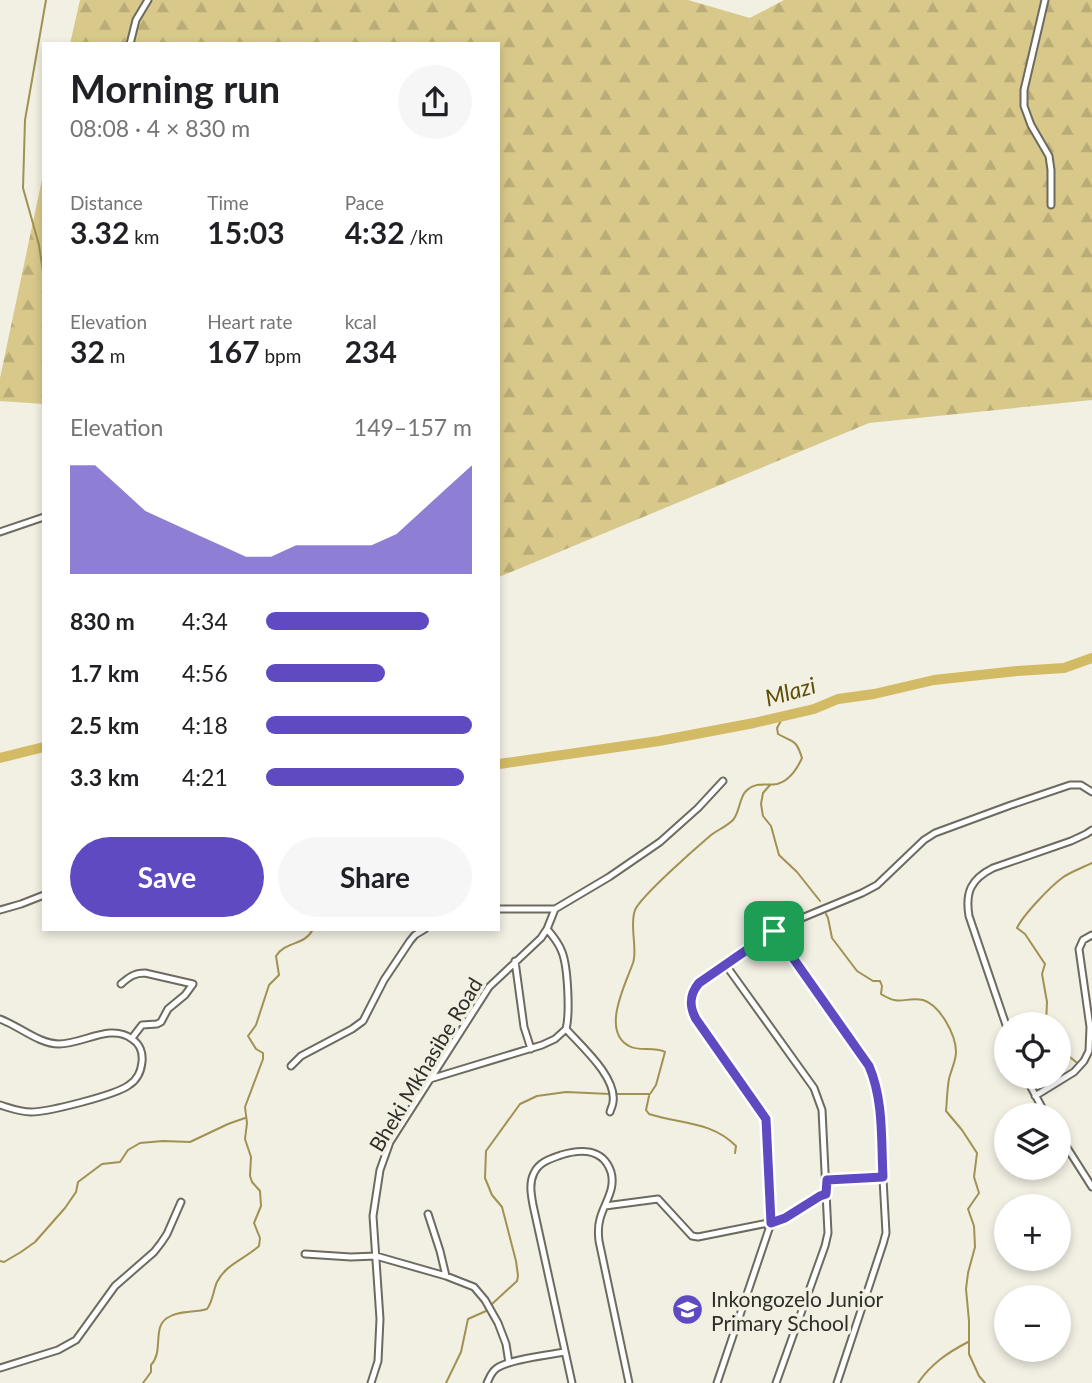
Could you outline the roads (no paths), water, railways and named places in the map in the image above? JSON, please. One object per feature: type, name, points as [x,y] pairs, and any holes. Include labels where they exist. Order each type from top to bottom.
[{"type":"street","points":[[130,42],[136,20],[148,0]]},
{"type":"street","points":[[1045,0],[1023,98],[1026,115],[1048,151],[1051,205]]},
{"type":"street","points":[[0,532],[42,518]]},
{"type":"street","points":[[500,909],[555,909],[660,842],[723,781]]},
{"type":"street","points":[[718,1383],[771,1223],[766,1119],[696,1019],[691,995],[699,983],[774,931],[877,885],[917,845],[935,834],[1070,785],[1081,785],[1092,792]]},
{"type":"street","points":[[1002,1012],[969,916],[967,899],[971,886],[993,868],[1071,841],[1092,830]]},
{"type":"street","points":[[0,909],[42,895]]},
{"type":"street","points":[[430,1079],[531,1049],[555,1039],[566,1029],[568,1016],[564,960],[558,944],[547,929],[555,909]]},
{"type":"street","name":"Bheki Mkhasibe Road","points":[[371,1383],[378,1361],[380,1320],[373,1216],[383,1157],[489,987],[541,938],[547,929]]},
{"type":"street","points":[[291,1066],[302,1056],[363,1021],[384,980],[410,941],[422,931]]},
{"type":"street","points":[[774,931],[872,1073],[878,1088],[886,1233],[837,1383]]},
{"type":"street","points":[[1035,1096],[1074,1072],[1089,1051],[1090,1027],[1079,949],[1083,940],[1092,935]]},
{"type":"street","points":[[515,961],[524,1027],[531,1049]]},
{"type":"street","points":[[725,964],[801,1069],[820,1099],[822,1110],[828,1216],[825,1247],[776,1383]]},
{"type":"street","points":[[121,984],[137,973],[193,984],[185,995],[168,1009],[161,1022],[142,1025],[132,1038]]},
{"type":"street","points":[[1084,986],[1092,986]]},
{"type":"street","points":[[0,1019],[45,1041],[59,1044],[114,1032],[127,1035],[136,1042],[141,1051],[142,1063],[137,1078],[127,1087],[82,1102],[34,1112],[0,1105]]},
{"type":"street","points":[[566,1029],[601,1069],[613,1091],[610,1112]]},
{"type":"street","points":[[1032,1089],[1039,1103]]},
{"type":"street","points":[[572,1383],[531,1191],[535,1170],[543,1162],[572,1152],[585,1151],[598,1155],[606,1162],[612,1179],[611,1192],[599,1220],[599,1241],[629,1383]]},
{"type":"street","points":[[1071,1154],[1092,1187]]},
{"type":"street","points":[[827,1180],[883,1177]]},
{"type":"street","points":[[605,1206],[659,1199],[673,1218],[692,1236],[708,1236],[771,1223],[785,1218],[826,1194]]},
{"type":"street","points":[[0,1368],[70,1345],[115,1286],[161,1243],[181,1202]]},
{"type":"street","points":[[428,1214],[446,1276]]},
{"type":"street","points":[[305,1254],[351,1258],[376,1256],[474,1287],[482,1296],[502,1333],[509,1363]]},
{"type":"street","points":[[488,1383],[498,1367],[565,1352]]},
{"type":"waterway","points":[[42,265],[23,188],[25,120],[46,0]]},
{"type":"waterway","name":"Mlazi","points":[[500,764],[659,741],[754,723],[814,709],[838,699],[934,680],[1064,668],[1092,658]]},
{"type":"waterway","points":[[615,1094],[650,1094],[656,1085],[665,1052],[629,1046],[621,1039],[617,1030],[618,1007],[635,951],[635,910],[647,894],[682,860],[733,820],[746,791],[757,785],[781,782],[795,770],[802,758],[798,748],[794,742],[778,734],[777,728],[784,715]]},
{"type":"waterway","name":"Mlazi","points":[[0,758],[42,748]]},
{"type":"waterway","points":[[770,785],[763,793],[761,804],[763,816],[771,826],[779,855],[797,872],[820,901]]},
{"type":"waterway","points":[[1047,1012],[1042,974],[1045,964],[1025,934],[1017,928],[1057,882],[1092,863]]},
{"type":"waterway","points":[[826,914],[832,938],[857,971],[873,981],[880,981],[881,994],[888,998],[898,1001],[917,999],[929,1003],[941,1014],[953,1037],[956,1055],[949,1079],[946,1111],[977,1153],[974,1177],[979,1193],[968,1209],[974,1226],[975,1247],[966,1289],[969,1354],[985,1383]]},
{"type":"waterway","points":[[143,1383],[151,1372],[163,1322],[177,1314],[207,1309],[221,1276],[259,1246],[260,1238],[254,1223],[261,1206],[260,1191],[250,1176],[251,1157],[245,1139],[245,1107],[263,1053],[256,1049],[248,1036],[256,1025],[269,985],[279,975],[276,956],[311,931]]},
{"type":"waterway","points":[[1071,1058],[1076,1062]]},
{"type":"waterway","points":[[492,1304],[517,1281],[518,1276],[502,1207],[492,1195],[485,1178],[486,1151],[520,1104],[537,1096],[566,1092],[610,1094]]},
{"type":"waterway","points":[[649,1096],[646,1110],[649,1114],[695,1124],[716,1132],[736,1146],[735,1153]]},
{"type":"waterway","points":[[0,1261],[4,1262],[35,1242],[65,1208],[76,1192],[78,1182],[102,1164],[120,1162],[128,1150],[140,1143],[190,1142],[245,1118]]},
{"type":"waterway","points":[[446,1383],[461,1352],[468,1319],[486,1311]]},
{"type":"waterway","points":[[918,1383],[940,1360],[968,1342]]},
{"type":"place","name":"Inkongozelo Junior Primary School","points":[[688,1310]]}]
